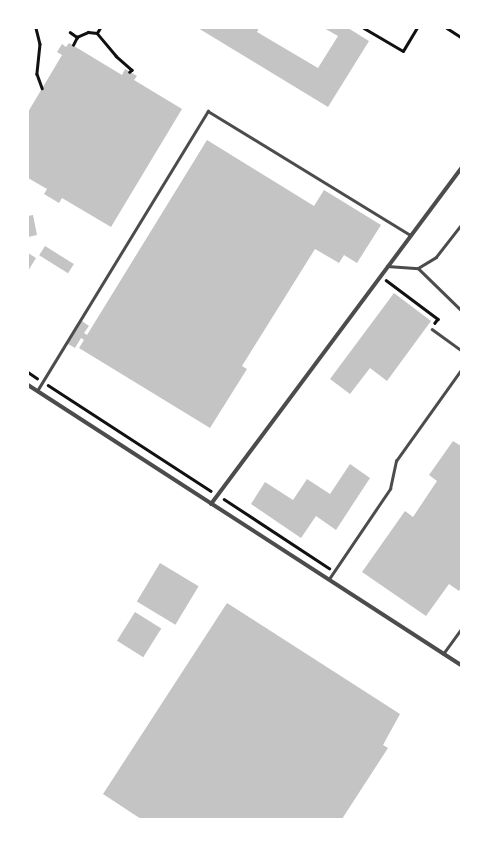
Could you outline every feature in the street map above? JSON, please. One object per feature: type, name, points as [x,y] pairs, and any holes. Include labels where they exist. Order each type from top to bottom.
[{"type":"street","points":[[211,504],[461,168]]},
{"type":"street","points":[[28,385],[461,665]]},
{"type":"lane","points":[[37,391],[208,111],[410,235]]},
{"type":"lane","points":[[387,266],[418,268],[436,257],[461,225]]},
{"type":"lane","points":[[418,268],[461,310]]},
{"type":"lane","points":[[432,328],[461,350]]},
{"type":"lane","points":[[329,580],[390,488],[396,461],[461,370]]},
{"type":"lane","points":[[443,654],[461,629]]},
{"type":"path","points":[[36,28],[40,44],[37,74],[42,88]]},
{"type":"path","points":[[64,28],[77,37]]},
{"type":"path","points":[[97,33],[100,28]]},
{"type":"path","points":[[364,28],[403,51],[417,28]]},
{"type":"path","points":[[446,28],[461,37]]},
{"type":"path","points":[[73,45],[77,37],[88,32],[97,33],[116,56],[132,70],[130,72]]},
{"type":"path","points":[[380,275],[438,319],[432,328]]},
{"type":"path","points":[[28,372],[334,572]]},
{"type":"building","points":[[198,28],[259,28],[257,32],[318,68],[338,36],[324,28],[348,28],[369,41],[328,107]]},
{"type":"building","points":[[69,43],[122,75],[125,69],[137,76],[134,80],[182,109],[111,227],[62,198],[59,203],[44,194],[47,189],[28,178],[28,112],[62,55],[57,52],[62,44],[66,47]]},
{"type":"building","points":[[207,140],[314,206],[324,190],[381,225],[357,263],[344,255],[339,263],[315,249],[242,366],[247,369],[210,428],[79,348],[84,340],[81,338],[75,348],[68,344],[82,321],[89,326],[84,333],[87,335]]},
{"type":"building","points":[[33,215],[37,235],[28,237],[28,216]]},
{"type":"building","points":[[45,246],[74,264],[68,273],[39,255]]},
{"type":"building","points":[[28,253],[36,258],[28,271]]},
{"type":"building","points":[[394,293],[431,321],[387,381],[370,368],[350,394],[330,379]]},
{"type":"building","points":[[453,441],[461,446],[461,587],[459,591],[449,584],[426,616],[362,572],[405,511],[413,517],[437,481],[429,475]]},
{"type":"building","points":[[350,464],[370,478],[336,530],[316,516],[301,538],[251,504],[265,482],[293,500],[307,479],[330,494]]},
{"type":"building","points":[[160,563],[199,586],[175,625],[137,602]]},
{"type":"building","points":[[227,603],[400,714],[383,745],[388,748],[342,819],[141,819],[103,794]]},
{"type":"building","points":[[135,612],[161,628],[143,657],[117,641]]}]
